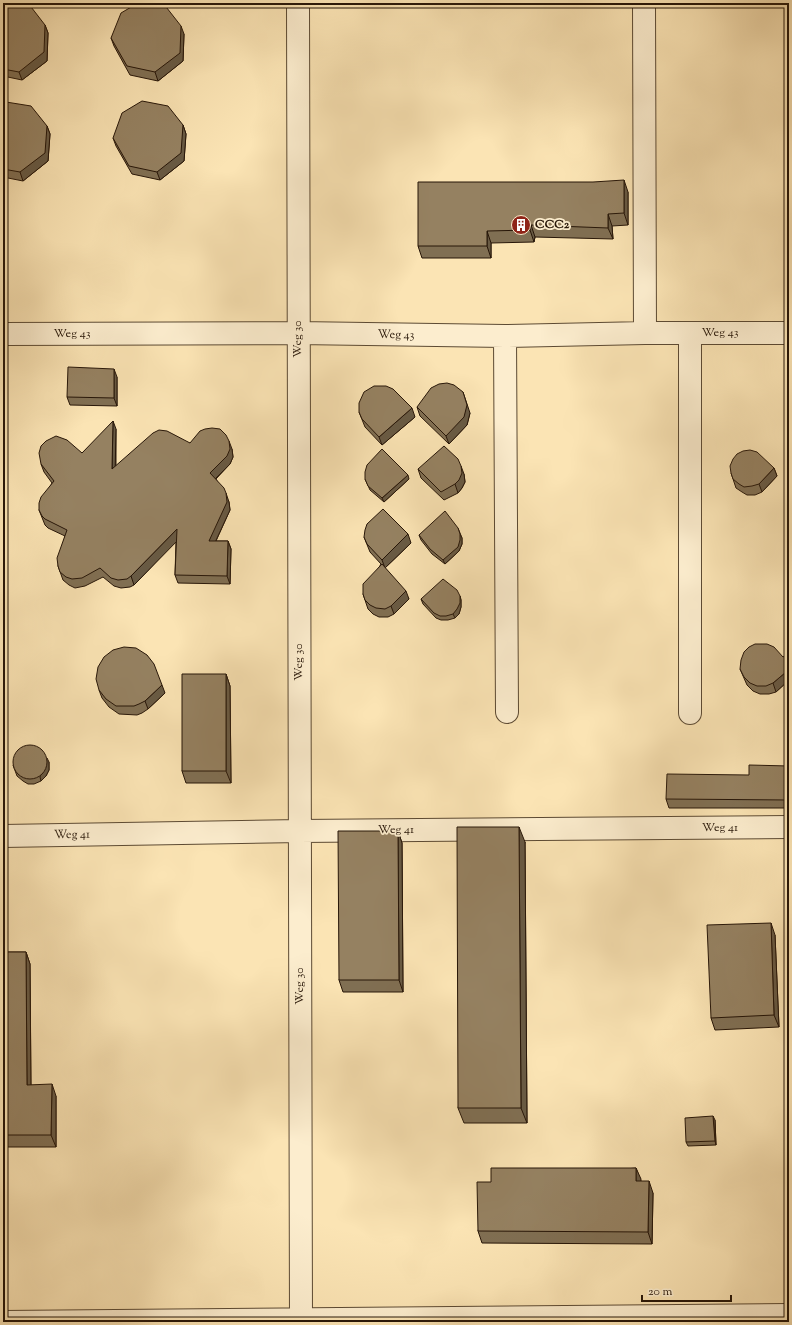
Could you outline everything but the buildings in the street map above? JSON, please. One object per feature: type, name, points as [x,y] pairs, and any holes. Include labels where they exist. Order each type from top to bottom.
[{"type":"lane","name":"Weg 30","points":[[298,3],[301,1321]]},
{"type":"lane","points":[[644,3],[644,333]]},
{"type":"lane","name":"Weg 43","points":[[3,334],[298,333],[505,336],[690,332],[789,333]]},
{"type":"lane","points":[[690,332],[690,713]]},
{"type":"lane","points":[[505,336],[507,712]]},
{"type":"lane","name":"Weg 41","points":[[3,836],[300,830],[789,827]]},
{"type":"lane","points":[[3,1322],[301,1321],[789,1316]]},
{"type":"place","name":"CCC2","points":[[521,225]]}]
